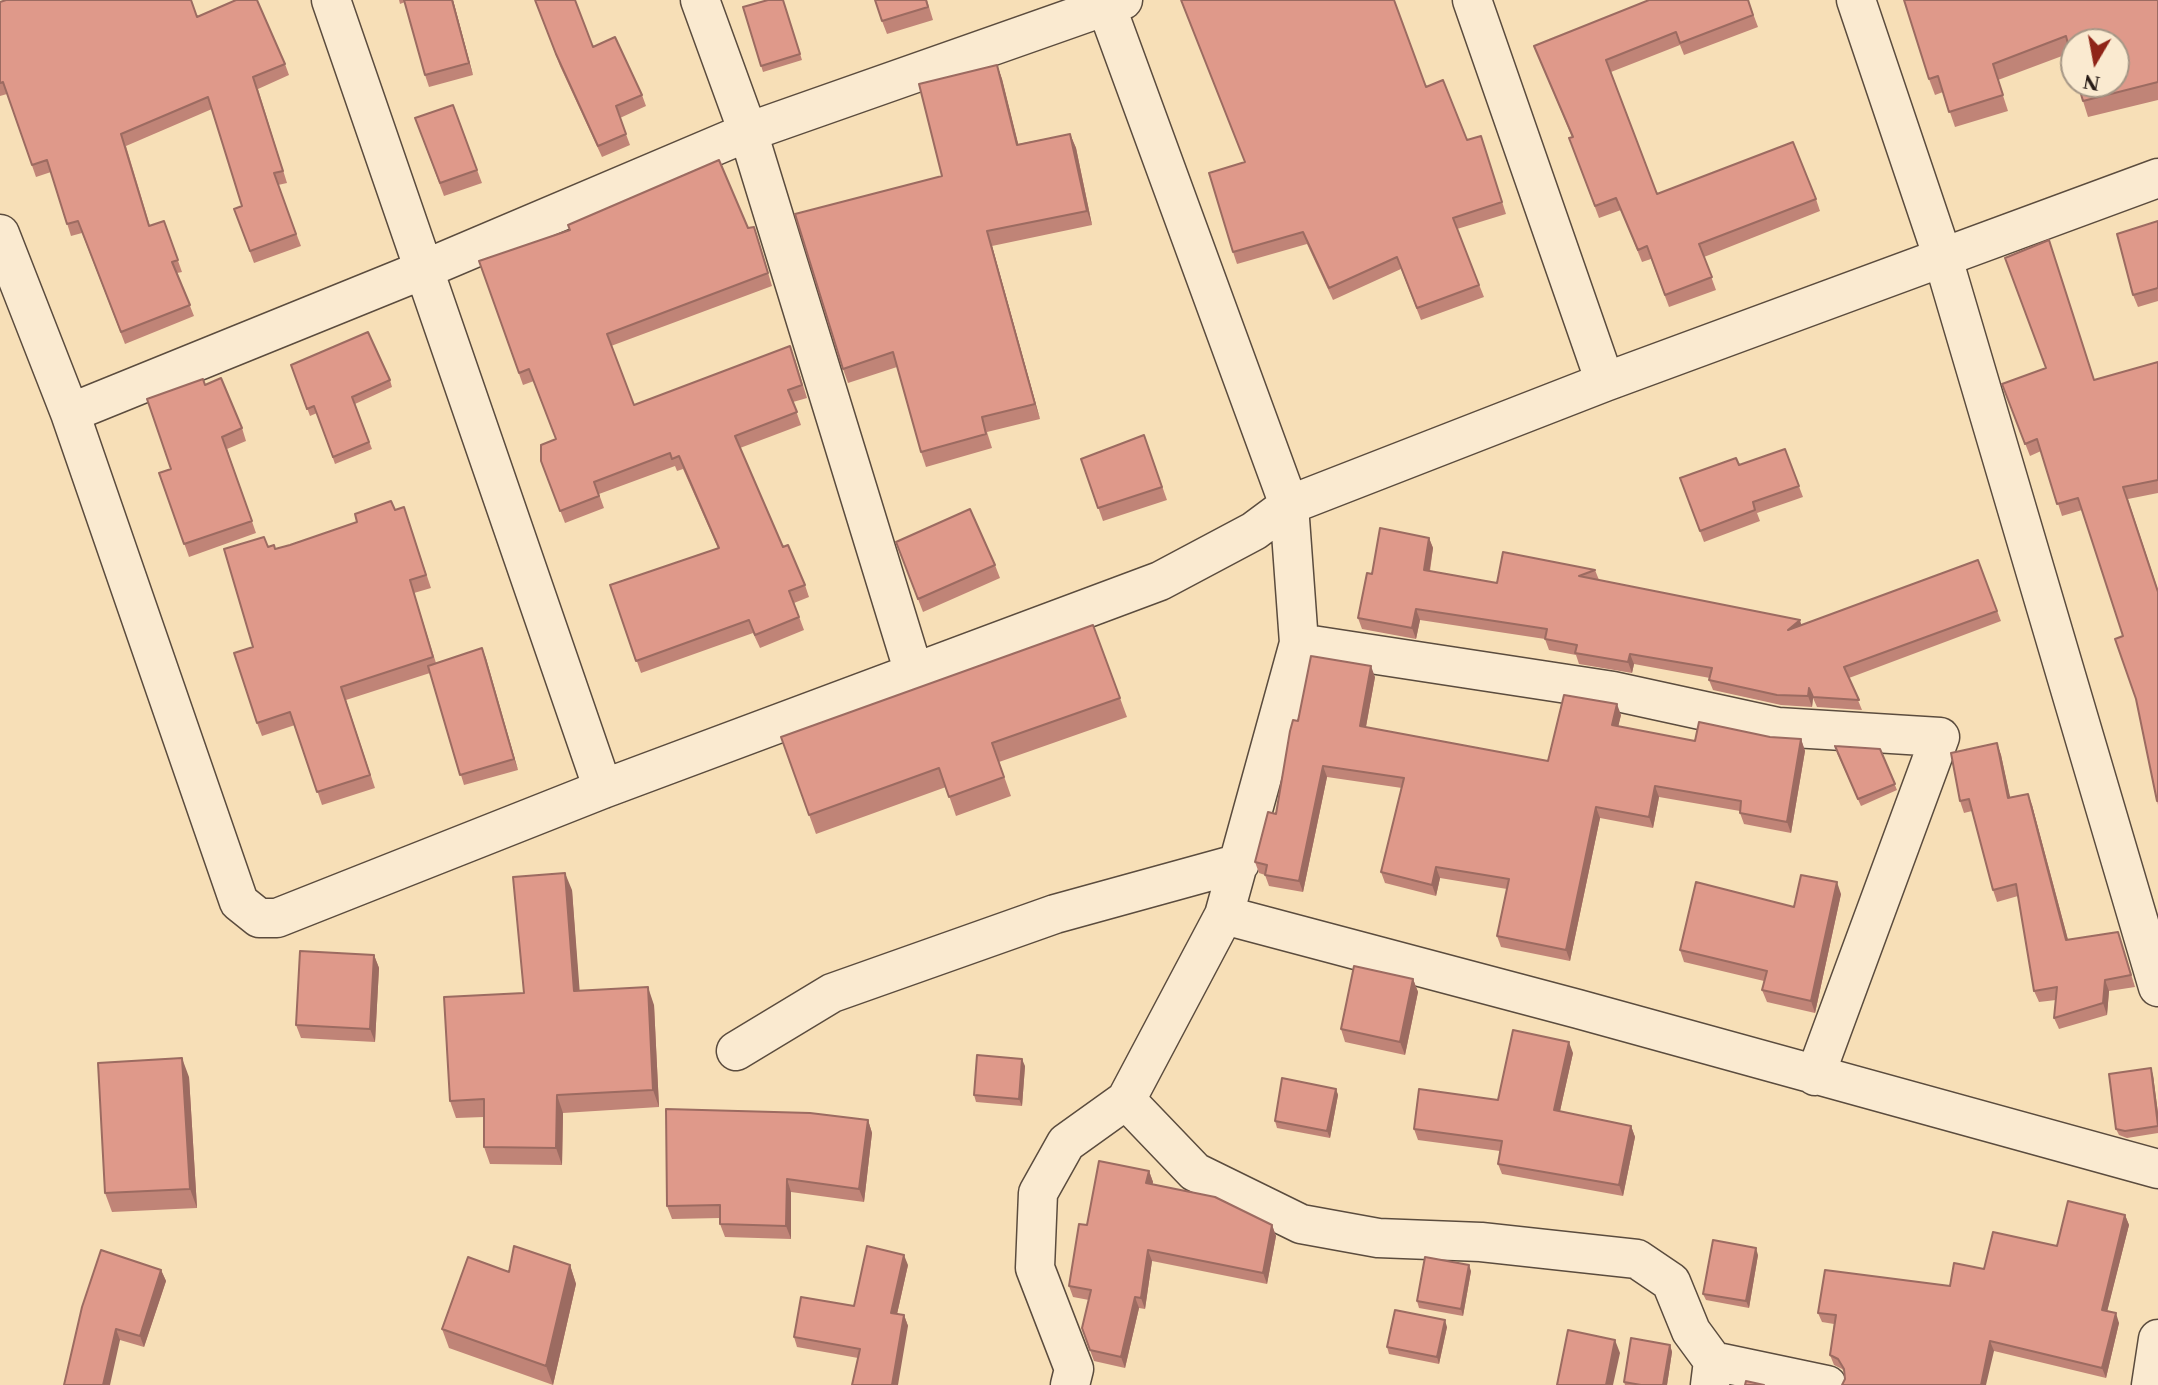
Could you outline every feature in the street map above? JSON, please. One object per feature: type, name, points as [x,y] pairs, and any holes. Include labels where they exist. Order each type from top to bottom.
[{"type":"street","points":[[331,0],[603,789]]},
{"type":"street","points":[[700,0],[748,132],[914,673]]},
{"type":"street","points":[[1472,0],[1605,382]]},
{"type":"street","points":[[1856,0],[1941,255],[2158,987]]},
{"type":"street","points":[[70,413],[425,269],[748,132],[1111,2],[1289,505],[1299,643],[1224,915],[1126,1100],[1066,1143],[1038,1193],[1035,1268],[1074,1369],[1070,1385]]},
{"type":"street","points":[[0,234],[70,413],[239,902],[247,912],[258,918],[277,918],[603,789],[1160,581],[1254,531],[1289,505],[1941,255],[2158,177]]},
{"type":"street","points":[[1299,643],[1613,691],[1778,727],[1940,737],[1815,1076]]},
{"type":"street","points":[[736,1051],[832,993],[1055,914],[1240,863]]},
{"type":"street","points":[[1224,915],[1578,1009],[2158,1169]]},
{"type":"street","points":[[1126,1100],[1195,1172],[1301,1224],[1378,1237],[1481,1241],[1636,1259],[1671,1282],[1711,1373],[1827,1385]]},
{"type":"street","points":[[2151,1385],[2158,1339]]},
{"type":"building","points":[[191,0],[197,17],[236,0],[257,0],[285,64],[253,77],[283,171],[274,173],[296,234],[250,251],[234,209],[242,206],[208,97],[121,134],[149,226],[164,221],[178,260],[172,262],[190,305],[121,332],[78,221],[67,224],[47,160],[32,165],[3,82],[0,83],[0,2]]},
{"type":"building","points":[[404,0],[452,0],[469,63],[425,75]]},
{"type":"building","points":[[535,0],[575,0],[593,47],[615,37],[642,95],[616,106],[626,134],[598,146],[556,54]]},
{"type":"building","points":[[768,0],[783,0],[800,54],[761,66],[743,7]]},
{"type":"building","points":[[875,0],[926,0],[928,7],[882,21]]},
{"type":"building","points":[[1181,0],[1394,0],[1426,87],[1443,80],[1467,140],[1481,136],[1502,202],[1453,218],[1479,285],[1417,308],[1397,257],[1329,288],[1303,232],[1233,252],[1209,173],[1245,162]]},
{"type":"building","points":[[1649,0],[1748,0],[1753,15],[1680,43],[1676,32],[1606,60],[1657,194],[1793,142],[1816,199],[1699,244],[1712,277],[1665,295],[1647,246],[1638,250],[1616,198],[1595,206],[1569,138],[1573,137],[1534,46]]},
{"type":"building","points":[[1904,0],[2158,0],[2158,82],[2130,89],[2130,28],[2060,28],[2060,38],[1993,64],[2003,95],[1949,112],[1938,76],[1929,79]]},
{"type":"building","points":[[997,65],[1017,145],[1070,134],[1087,211],[987,231],[1035,404],[982,417],[986,434],[921,452],[893,352],[843,369],[795,214],[942,176],[919,84]]},
{"type":"building","points":[[453,105],[477,170],[440,183],[415,118]]},
{"type":"building","points":[[719,160],[748,228],[754,227],[768,273],[607,334],[634,405],[790,346],[802,385],[788,390],[797,412],[735,436],[783,547],[788,545],[805,585],[789,591],[799,617],[755,635],[749,620],[636,661],[610,585],[719,548],[679,456],[672,459],[670,453],[594,482],[599,496],[560,511],[541,461],[541,445],[556,439],[529,369],[519,373],[479,261],[570,230],[568,225]]},
{"type":"building","points":[[2158,221],[2158,288],[2133,295],[2117,234]]},
{"type":"building","points":[[2049,240],[2094,380],[2158,362],[2158,480],[2123,487],[2158,592],[2158,801],[2136,699],[2115,639],[2123,636],[2078,498],[2057,504],[2037,439],[2025,444],[2002,384],[2046,368],[2005,258]]},
{"type":"building","points":[[368,332],[390,380],[352,397],[369,442],[333,457],[314,406],[307,409],[291,365]]},
{"type":"building","points":[[221,378],[242,428],[222,437],[252,521],[184,544],[159,473],[171,469],[147,399],[203,379],[205,385]]},
{"type":"building","points":[[1144,435],[1162,487],[1098,508],[1081,459]]},
{"type":"building","points":[[1785,449],[1799,486],[1753,502],[1755,510],[1700,531],[1680,478],[1736,458],[1739,465]]},
{"type":"building","points":[[391,501],[395,510],[404,507],[426,575],[410,580],[433,657],[341,687],[370,775],[317,792],[290,712],[257,723],[234,653],[253,647],[224,549],[264,537],[268,547],[274,545],[275,549],[290,545],[357,522],[355,514]]},
{"type":"building","points":[[970,509],[995,565],[918,599],[896,542]]},
{"type":"building","points":[[1380,528],[1429,538],[1424,570],[1497,583],[1503,552],[1595,570],[1579,576],[1800,620],[1788,630],[1978,560],[1997,611],[1844,667],[1859,700],[1813,697],[1809,688],[1808,696],[1777,695],[1709,680],[1712,668],[1630,654],[1628,662],[1575,653],[1577,645],[1545,639],[1547,629],[1416,609],[1412,628],[1358,618],[1367,573],[1372,574]]},
{"type":"building","points":[[1093,625],[1120,698],[992,743],[1004,777],[949,797],[939,768],[809,815],[781,737]]},
{"type":"building","points":[[482,648],[514,759],[460,775],[428,666]]},
{"type":"building","points":[[1311,656],[1371,666],[1360,726],[1548,761],[1564,695],[1617,704],[1612,725],[1695,741],[1699,722],[1770,737],[1801,739],[1787,822],[1740,813],[1741,801],[1655,786],[1649,817],[1596,807],[1566,950],[1497,936],[1509,879],[1436,867],[1432,885],[1381,872],[1404,778],[1323,766],[1299,881],[1265,875],[1267,865],[1255,862],[1268,812],[1276,814],[1290,731],[1293,720],[1298,721]]},
{"type":"building","points":[[1997,743],[2008,798],[2028,794],[2066,940],[2118,932],[2131,975],[2105,980],[2103,1003],[2054,1018],[2057,987],[2034,991],[2016,884],[1993,890],[1969,799],[1960,801],[1951,753]]},
{"type":"building","points":[[1835,746],[1880,749],[1895,784],[1858,799]]},
{"type":"building","points":[[565,873],[574,991],[648,987],[653,1090],[557,1095],[556,1148],[484,1147],[484,1099],[450,1101],[444,997],[524,993],[513,877]]},
{"type":"building","points":[[1801,875],[1837,882],[1811,1001],[1762,990],[1767,971],[1680,950],[1696,882],[1794,907]]},
{"type":"building","points":[[300,951],[374,955],[370,1029],[296,1025]]},
{"type":"building","points":[[1354,966],[1413,979],[1400,1042],[1341,1029]]},
{"type":"building","points":[[1513,1030],[1569,1042],[1554,1110],[1631,1126],[1619,1185],[1498,1164],[1502,1141],[1414,1129],[1419,1089],[1498,1100]]},
{"type":"building","points":[[977,1055],[1022,1059],[1019,1099],[974,1095]]},
{"type":"building","points":[[182,1058],[190,1189],[105,1193],[98,1063]]},
{"type":"building","points":[[2151,1068],[2158,1126],[2125,1131],[2116,1129],[2109,1074]]},
{"type":"building","points":[[1282,1078],[1336,1089],[1327,1131],[1275,1121]]},
{"type":"building","points":[[666,1109],[810,1113],[868,1120],[859,1189],[787,1179],[786,1226],[720,1224],[720,1205],[667,1206]]},
{"type":"building","points":[[1099,1161],[1149,1171],[1146,1183],[1215,1197],[1272,1225],[1263,1273],[1148,1250],[1141,1298],[1135,1297],[1121,1357],[1090,1350],[1082,1328],[1091,1290],[1069,1286],[1079,1224],[1087,1225]]},
{"type":"building","points":[[2068,1201],[2125,1215],[2102,1310],[2116,1313],[2102,1368],[1990,1341],[1981,1385],[1842,1385],[1845,1379],[1844,1369],[1838,1359],[1830,1355],[1836,1315],[1818,1313],[1825,1270],[1950,1286],[1954,1263],[1984,1269],[1993,1232],[2057,1246]]},
{"type":"building","points":[[1713,1240],[1756,1248],[1746,1301],[1703,1294]]},
{"type":"building","points":[[514,1246],[570,1265],[546,1366],[442,1329],[468,1257],[509,1272]]},
{"type":"building","points":[[867,1246],[904,1255],[891,1313],[904,1315],[892,1385],[852,1385],[860,1349],[794,1337],[801,1297],[854,1306]]},
{"type":"building","points":[[101,1250],[161,1270],[140,1336],[116,1329],[103,1385],[64,1385],[82,1307]]},
{"type":"building","points":[[1425,1257],[1469,1265],[1461,1309],[1417,1301]]},
{"type":"building","points":[[1395,1310],[1445,1320],[1437,1357],[1387,1347]]},
{"type":"building","points":[[1568,1330],[1615,1340],[1606,1385],[1557,1385]]},
{"type":"building","points":[[1631,1338],[1670,1345],[1663,1385],[1624,1382]]},
{"type":"building","points":[[1746,1381],[1764,1385],[1745,1385]]}]
